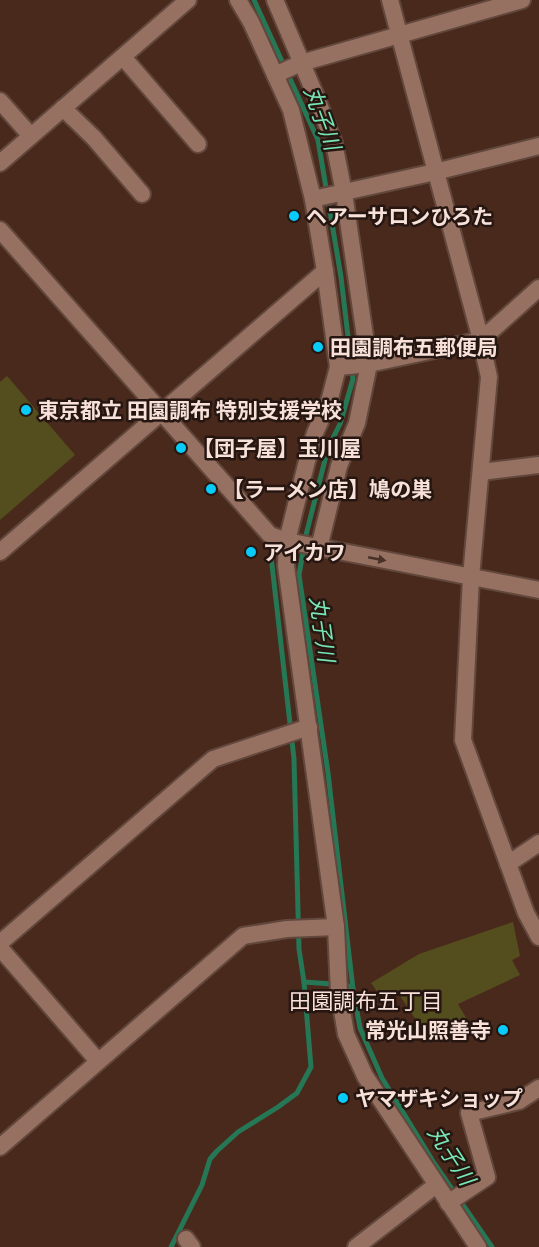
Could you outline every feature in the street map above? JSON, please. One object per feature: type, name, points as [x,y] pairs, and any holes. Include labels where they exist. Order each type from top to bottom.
[{"type":"street","points":[[0,163],[188,0]]},
{"type":"street","points":[[238,0],[251,22],[291,110],[313,199],[338,367],[329,402],[312,442],[287,542],[286,566],[299,730],[336,927],[339,993],[346,1034],[365,1076],[478,1247]]},
{"type":"street","points":[[275,0],[334,143],[344,193],[369,364],[357,423],[339,466],[320,548]]},
{"type":"street","points":[[390,0],[489,377],[471,577],[463,740],[526,913],[539,937]]},
{"type":"street","points":[[275,75],[301,63],[522,0]]},
{"type":"street","points":[[123,57],[198,144]]},
{"type":"street","points":[[0,100],[31,136]]},
{"type":"street","points":[[63,108],[94,138],[142,194]]},
{"type":"street","points":[[313,199],[539,146]]},
{"type":"street","points":[[0,230],[270,535],[287,542],[539,590]]},
{"type":"street","points":[[0,552],[325,271]]},
{"type":"street","points":[[338,367],[369,364],[481,340],[539,288]]},
{"type":"street","points":[[481,472],[539,465]]},
{"type":"street","points":[[0,943],[213,759],[299,730]]},
{"type":"street","points":[[508,864],[539,843]]},
{"type":"street","points":[[0,1147],[243,936],[305,928],[336,927]]},
{"type":"street","points":[[0,948],[98,1061]]},
{"type":"street","points":[[448,1203],[487,1177],[470,1113],[519,1101],[539,1088]]},
{"type":"street","points":[[356,1247],[436,1185]]},
{"type":"shaded area","name":"東京都立 田園調布 特別支援学校","points":[[7,376],[75,455],[0,520],[0,382]]},
{"type":"shaded area","points":[[513,922],[520,956],[512,960],[520,975],[458,1004],[468,1021],[439,1039],[435,1035],[429,1039],[396,990],[381,997],[371,983],[419,954]]},
{"type":"waterway","name":"丸子川","points":[[254,0],[318,140],[341,277],[353,379],[340,424],[328,448],[306,535],[299,575],[328,773],[353,989],[360,1028],[382,1078],[434,1163],[492,1247]]},
{"type":"waterway","points":[[271,556],[294,759],[299,949],[304,982]]},
{"type":"waterway","points":[[171,1247],[202,1185],[210,1159],[238,1132],[297,1093],[311,1067],[304,982],[347,985],[353,989]]},
{"type":"place","name":"ヘアーサロンひろた","points":[[294,216]]},
{"type":"place","name":"田園調布五郵便局","points":[[318,347]]},
{"type":"place","name":"東京都立 田園調布 特別支援学校","points":[[26,410]]},
{"type":"place","name":"【団子屋】玉川屋","points":[[181,448]]},
{"type":"place","name":"【ラーメン店】鳩の巣","points":[[211,489]]},
{"type":"place","name":"アイカワ","points":[[251,552]]},
{"type":"place","name":"常光山照善寺","points":[[503,1030]]},
{"type":"place","name":"ヤマザキショップ","points":[[343,1098]]},
{"type":"district","name":"田園調布五丁目","points":[[366,1000]]}]
